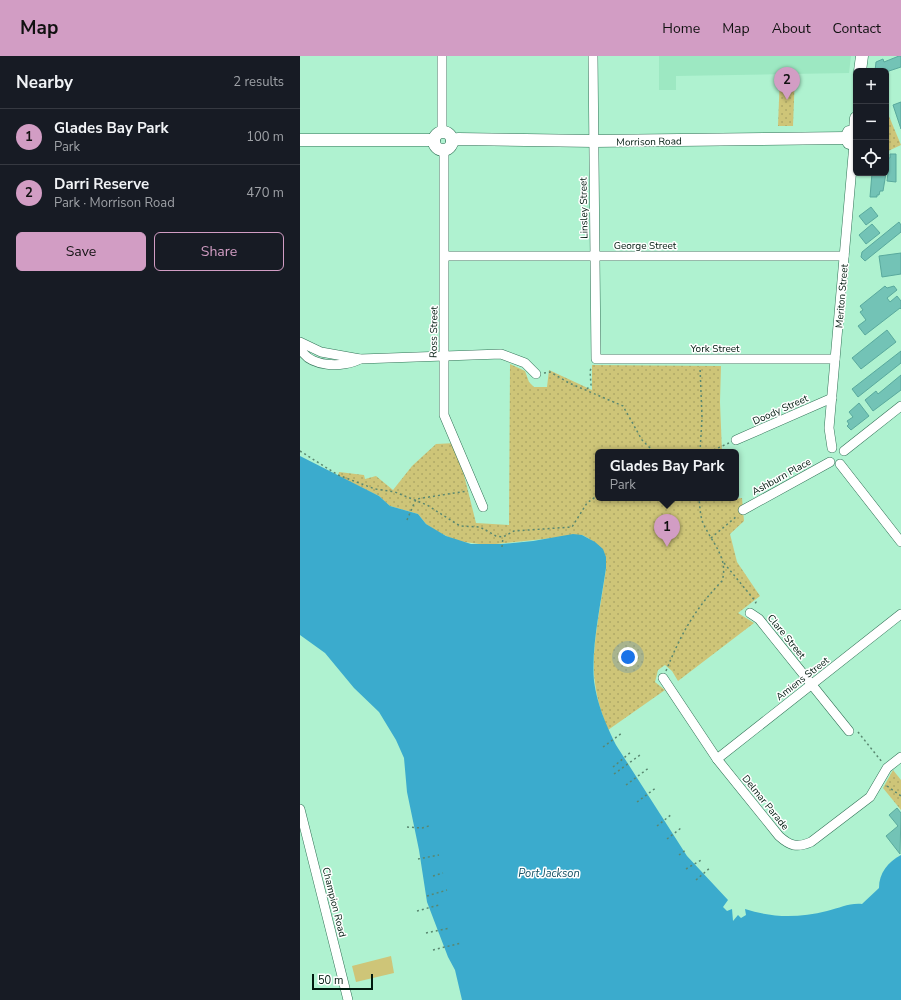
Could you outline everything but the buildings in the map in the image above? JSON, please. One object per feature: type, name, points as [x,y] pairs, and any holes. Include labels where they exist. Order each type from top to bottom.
[{"type":"street","points":[[442,56],[438,136],[436,147],[448,145]]},
{"type":"street","name":"Linsley Street","points":[[593,56],[596,359]]},
{"type":"street","points":[[860,68],[862,56]]},
{"type":"street","points":[[300,140],[438,136]]},
{"type":"street","name":"Morrison Road","points":[[448,145],[458,140],[594,141],[853,137]]},
{"type":"street","name":"Meriton Street","points":[[832,448],[829,428],[853,137]]},
{"type":"street","name":"Ross Street","points":[[448,145],[445,256],[444,415],[483,507]]},
{"type":"street","name":"George Street","points":[[445,256],[844,256]]},
{"type":"street","points":[[300,342],[321,352],[360,359],[501,354],[525,363],[536,374]]},
{"type":"street","points":[[300,347],[302,352],[316,362],[326,364],[350,364],[360,359]]},
{"type":"street","name":"York Street","points":[[596,359],[835,360]]},
{"type":"street","name":"Doody Street","points":[[736,440],[832,398]]},
{"type":"street","points":[[844,451],[901,406]]},
{"type":"street","points":[[840,464],[833,465],[830,462],[830,452],[832,448],[838,447],[844,451]]},
{"type":"street","points":[[840,464],[844,457],[844,451]]},
{"type":"street","name":"Ashburn Place","points":[[743,510],[830,462]]},
{"type":"street","points":[[840,464],[901,542]]},
{"type":"street","name":"Clare Street","points":[[750,613],[759,619],[849,731]]},
{"type":"street","name":"Amiens Street","points":[[717,759],[901,614]]},
{"type":"street","name":"Delmar Parade","points":[[663,678],[717,759],[787,844],[801,846],[811,842],[870,797],[887,768]]},
{"type":"street","points":[[887,768],[901,757]]},
{"type":"street","name":"Champion Road","points":[[300,809],[348,1000]]},
{"type":"path","points":[[587,389],[591,385],[590,371],[596,359]]},
{"type":"path","points":[[700,359],[702,418],[700,449]]},
{"type":"path","points":[[536,374],[550,372],[569,383],[587,389],[623,406],[642,440],[651,449]]},
{"type":"path","points":[[716,449],[736,440]]},
{"type":"path","points":[[300,451],[338,475],[374,489],[395,492],[427,505],[460,526],[480,527],[496,536],[503,537],[514,531],[572,527],[587,503],[595,497]]},
{"type":"path","points":[[407,520],[416,499],[476,490]]},
{"type":"path","points":[[699,501],[701,515],[724,563],[756,602],[750,613]]},
{"type":"path","points":[[711,538],[732,522],[743,510]]},
{"type":"path","points":[[502,547],[503,537]]},
{"type":"path","points":[[663,678],[684,629],[692,616],[722,582],[724,563]]},
{"type":"path","points":[[603,747],[622,733]]},
{"type":"path","points":[[859,733],[887,768]]},
{"type":"path","points":[[613,767],[632,752]]},
{"type":"path","points":[[614,774],[640,755]]},
{"type":"path","points":[[626,785],[650,767]]},
{"type":"path","points":[[880,782],[901,796]]},
{"type":"path","points":[[637,802],[657,787]]},
{"type":"path","points":[[657,826],[672,814]]},
{"type":"path","points":[[406,827],[422,828],[429,826]]},
{"type":"path","points":[[666,839],[681,828]]},
{"type":"path","points":[[679,855],[687,849]]},
{"type":"path","points":[[418,859],[439,854]]},
{"type":"path","points":[[686,869],[703,859]]},
{"type":"path","points":[[696,880],[711,867]]},
{"type":"path","points":[[433,876],[443,874]]},
{"type":"path","points":[[427,896],[447,890]]},
{"type":"path","points":[[417,911],[439,906]]},
{"type":"path","points":[[426,933],[450,928]]},
{"type":"path","points":[[433,950],[461,943]]},
{"type":"shaded area","points":[[659,56],[851,56],[849,73],[676,76],[676,90],[659,90]]},
{"type":"shaded area","points":[[795,74],[793,126],[778,126],[780,75]]},
{"type":"shaded area","points":[[889,116],[901,145],[889,151]]},
{"type":"shaded area","points":[[510,364],[525,371],[529,382],[534,387],[547,387],[549,370],[592,390],[592,365],[721,366],[720,402],[722,449],[595,449],[595,501],[739,501],[739,498],[742,498],[744,521],[730,534],[737,562],[760,596],[738,613],[754,623],[678,681],[672,671],[665,665],[658,670],[655,682],[665,690],[608,730],[598,701],[594,670],[595,641],[606,568],[606,562],[602,552],[596,544],[582,535],[487,545],[457,541],[436,531],[426,524],[418,514],[390,506],[379,496],[338,476],[339,472],[364,475],[365,479],[376,476],[393,490],[412,466],[436,444],[456,443],[476,523],[509,525]]},
{"type":"shaded area","points":[[893,770],[901,780],[901,810],[883,788]]},
{"type":"shaded area","points":[[391,956],[394,973],[356,982],[352,966]]},
{"type":"water","name":"Port Jackson","points":[[300,456],[379,496],[390,506],[418,514],[426,524],[446,536],[471,544],[502,544],[533,541],[573,534],[582,535],[595,542],[603,549],[606,557],[606,568],[597,625],[593,668],[597,698],[605,722],[616,745],[687,856],[728,900],[723,907],[727,911],[732,909],[733,921],[738,915],[741,918],[746,915],[745,909],[765,914],[796,916],[832,910],[848,905],[862,904],[879,888],[879,883],[885,868],[901,855],[901,1000],[462,1000],[455,970],[448,957],[427,902],[419,850],[407,792],[404,758],[396,740],[379,712],[354,688],[325,653],[300,635]]},
{"type":"place","name":"Darri Reserve","points":[[787,100]]},
{"type":"place","name":"Glades Bay Park","points":[[667,547]]}]
